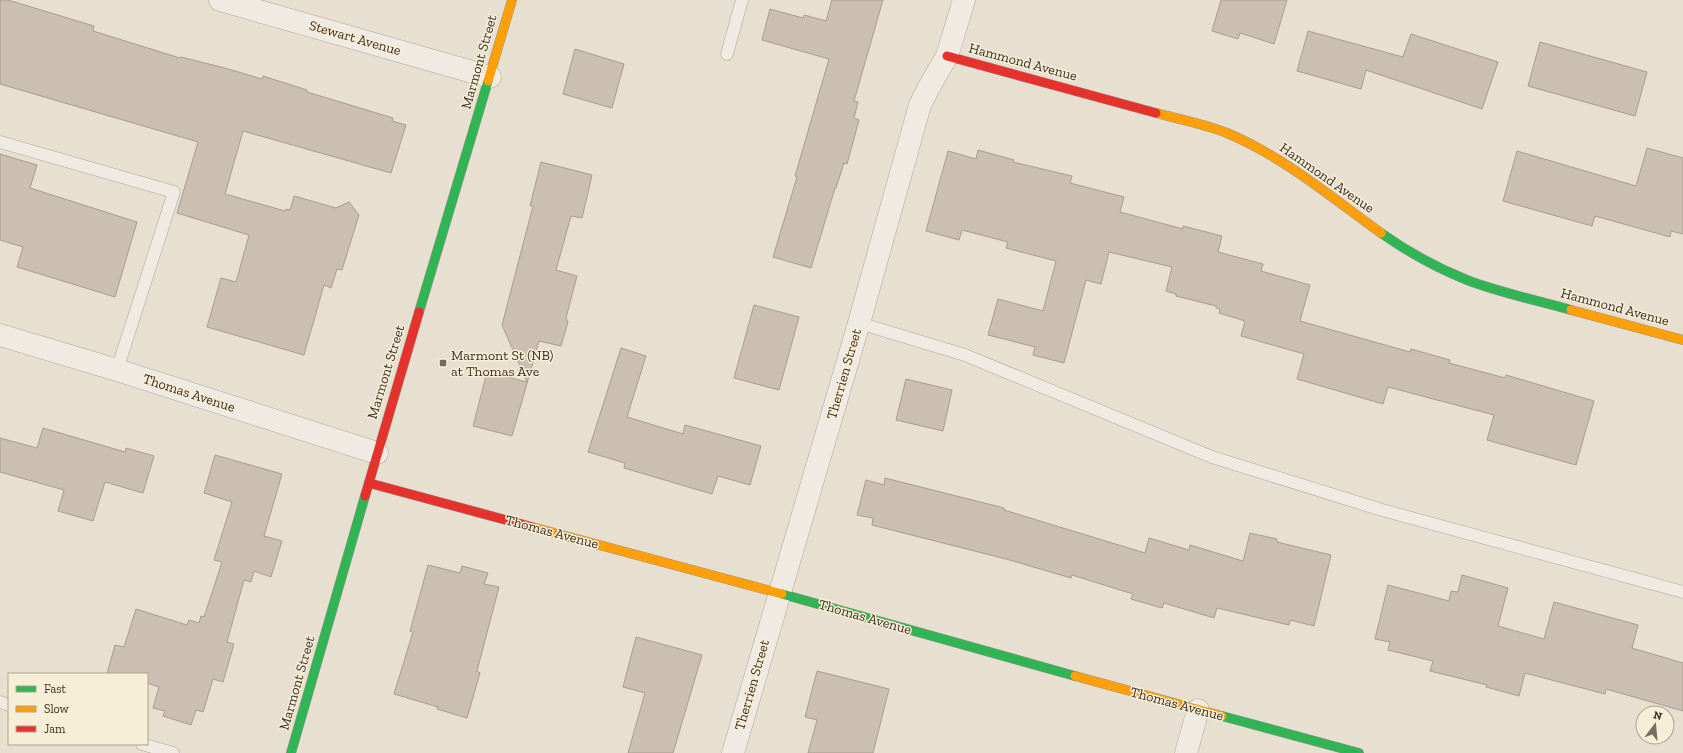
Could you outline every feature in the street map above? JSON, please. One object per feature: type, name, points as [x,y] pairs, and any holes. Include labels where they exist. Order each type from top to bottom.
[{"type":"street","name":"Stewart Avenue","points":[[220,0],[490,77]]},
{"type":"street","name":"Marmont Street","points":[[291,753],[377,453],[512,0]]},
{"type":"street","name":"Therrien Street","points":[[732,753],[859,323],[920,105],[947,56],[964,0]]},
{"type":"street","name":"Hammond Avenue","points":[[947,56],[1230,134],[1253,144],[1285,163],[1390,239],[1430,264],[1470,282],[1683,340]]},
{"type":"street","name":"Thomas Avenue","points":[[0,335],[117,370],[377,453]]},
{"type":"street","name":"Thomas Avenue","points":[[369,483],[779,593],[1198,710],[1359,753]]},
{"type":"street","points":[[1186,753],[1198,710]]},
{"type":"lane","points":[[727,54],[742,0]]},
{"type":"lane","points":[[0,142],[174,192],[117,370]]},
{"type":"lane","points":[[859,323],[966,355],[1212,457],[1382,510],[1683,592]]},
{"type":"lane","points":[[145,745],[173,753]]},
{"type":"building","points":[[0,0],[8,0],[94,26],[93,31],[180,58],[225,68],[262,79],[263,76],[307,90],[307,92],[393,118],[392,121],[406,125],[391,173],[243,131],[225,194],[285,211],[286,209],[290,210],[294,196],[336,208],[349,202],[359,215],[342,270],[337,269],[331,288],[324,285],[304,355],[207,327],[221,278],[236,282],[249,235],[177,213],[198,142],[0,84]]},
{"type":"building","points":[[832,0],[883,0],[854,101],[858,102],[854,118],[859,120],[847,164],[844,163],[835,188],[811,268],[773,257],[797,177],[795,176],[829,59],[762,40],[770,9],[803,18],[804,15],[826,21]]},
{"type":"building","points":[[1221,0],[1287,0],[1274,44],[1240,33],[1238,39],[1212,31]]},
{"type":"building","points":[[1308,31],[1403,57],[1411,34],[1498,62],[1482,109],[1366,70],[1361,89],[1297,71]]},
{"type":"building","points":[[1540,42],[1647,72],[1635,116],[1528,86]]},
{"type":"building","points":[[575,49],[624,64],[612,108],[563,94]]},
{"type":"building","points":[[1647,148],[1683,158],[1683,234],[1671,231],[1670,237],[1595,216],[1592,226],[1503,201],[1517,151],[1636,186]]},
{"type":"building","points":[[978,150],[1014,160],[1013,162],[1072,176],[1070,183],[1124,197],[1120,212],[1183,229],[1183,226],[1222,236],[1218,252],[1263,264],[1261,271],[1310,285],[1300,321],[1410,352],[1411,349],[1450,360],[1449,363],[1505,378],[1506,375],[1594,401],[1576,465],[1487,440],[1494,415],[1388,387],[1383,404],[1297,379],[1304,354],[1241,336],[1245,321],[1219,313],[1220,309],[1216,308],[1216,306],[1176,296],[1176,294],[1166,291],[1172,267],[1109,252],[1101,284],[1086,280],[1064,363],[1033,355],[1035,347],[988,335],[998,299],[1043,311],[1056,261],[1006,248],[1008,242],[962,230],[959,240],[926,231],[948,151],[976,159]]},
{"type":"building","points":[[0,154],[37,165],[30,188],[137,222],[115,297],[17,267],[23,247],[0,240]]},
{"type":"building","points":[[541,162],[592,175],[582,218],[571,216],[556,270],[577,276],[566,318],[568,322],[561,346],[539,341],[512,436],[473,426],[487,372],[527,382],[502,325],[533,206],[530,206]]},
{"type":"building","points":[[754,305],[799,317],[779,390],[734,378]]},
{"type":"building","points":[[621,348],[646,356],[627,417],[683,434],[685,425],[761,446],[750,485],[718,476],[712,494],[624,468],[625,463],[588,452]]},
{"type":"building","points":[[906,379],[952,390],[943,431],[896,420]]},
{"type":"building","points":[[43,428],[125,452],[126,448],[154,456],[143,493],[105,482],[93,521],[58,511],[64,490],[0,472],[0,438],[37,448]]},
{"type":"building","points":[[215,455],[282,474],[264,536],[282,541],[271,577],[254,571],[251,582],[244,580],[227,642],[234,644],[223,682],[213,679],[203,712],[196,710],[191,725],[163,716],[165,711],[153,708],[159,687],[148,683],[148,673],[107,673],[115,645],[124,647],[136,609],[187,625],[189,620],[199,623],[201,616],[204,617],[222,562],[214,560],[232,502],[204,493]]},
{"type":"building","points":[[885,478],[1004,508],[1004,510],[1145,553],[1149,538],[1189,550],[1190,545],[1243,561],[1250,533],[1277,539],[1277,542],[1331,555],[1314,626],[1290,620],[1289,625],[1217,608],[1214,618],[1164,603],[1162,608],[1131,599],[1133,594],[1072,575],[1071,578],[1006,559],[872,525],[873,518],[857,515],[866,480],[884,485]]},
{"type":"building","points":[[428,565],[460,573],[462,566],[488,573],[484,584],[499,587],[477,671],[480,673],[467,718],[437,709],[438,707],[394,694],[413,632],[410,631]]},
{"type":"building","points":[[1462,575],[1508,588],[1498,626],[1544,639],[1554,602],[1638,625],[1632,648],[1683,663],[1683,711],[1675,709],[1675,705],[1662,705],[1606,689],[1605,694],[1525,673],[1519,696],[1486,687],[1487,685],[1430,671],[1433,661],[1388,650],[1390,642],[1375,639],[1388,585],[1449,601],[1451,591],[1458,592]]},
{"type":"building","points":[[636,637],[702,655],[673,753],[628,753],[645,693],[623,687]]},
{"type":"building","points":[[817,671],[889,689],[873,753],[808,753],[817,720],[805,717]]},
{"type":"traffic: fast","points":[[419,312],[488,81]]},
{"type":"traffic: fast","points":[[1381,233],[1423,259],[1467,280],[1506,293],[1571,310]]},
{"type":"traffic: fast","points":[[291,753],[365,496]]},
{"type":"traffic: fast","points":[[782,594],[1075,676]]},
{"type":"traffic: fast","points":[[1222,716],[1359,753]]},
{"type":"traffic: slow","points":[[488,81],[512,0]]},
{"type":"traffic: slow","points":[[1156,113],[1210,127],[1248,143],[1307,178],[1381,233]]},
{"type":"traffic: slow","points":[[1571,310],[1683,340]]},
{"type":"traffic: slow","points":[[532,527],[782,594]]},
{"type":"traffic: slow","points":[[1075,676],[1222,716]]},
{"type":"traffic: jam","points":[[947,56],[1156,113]]},
{"type":"traffic: jam","points":[[365,496],[419,312]]},
{"type":"traffic: jam","points":[[369,483],[532,527]]},
{"type":"place","name":"Marmont St (NB) at Thomas Ave","points":[[443,363]]}]
